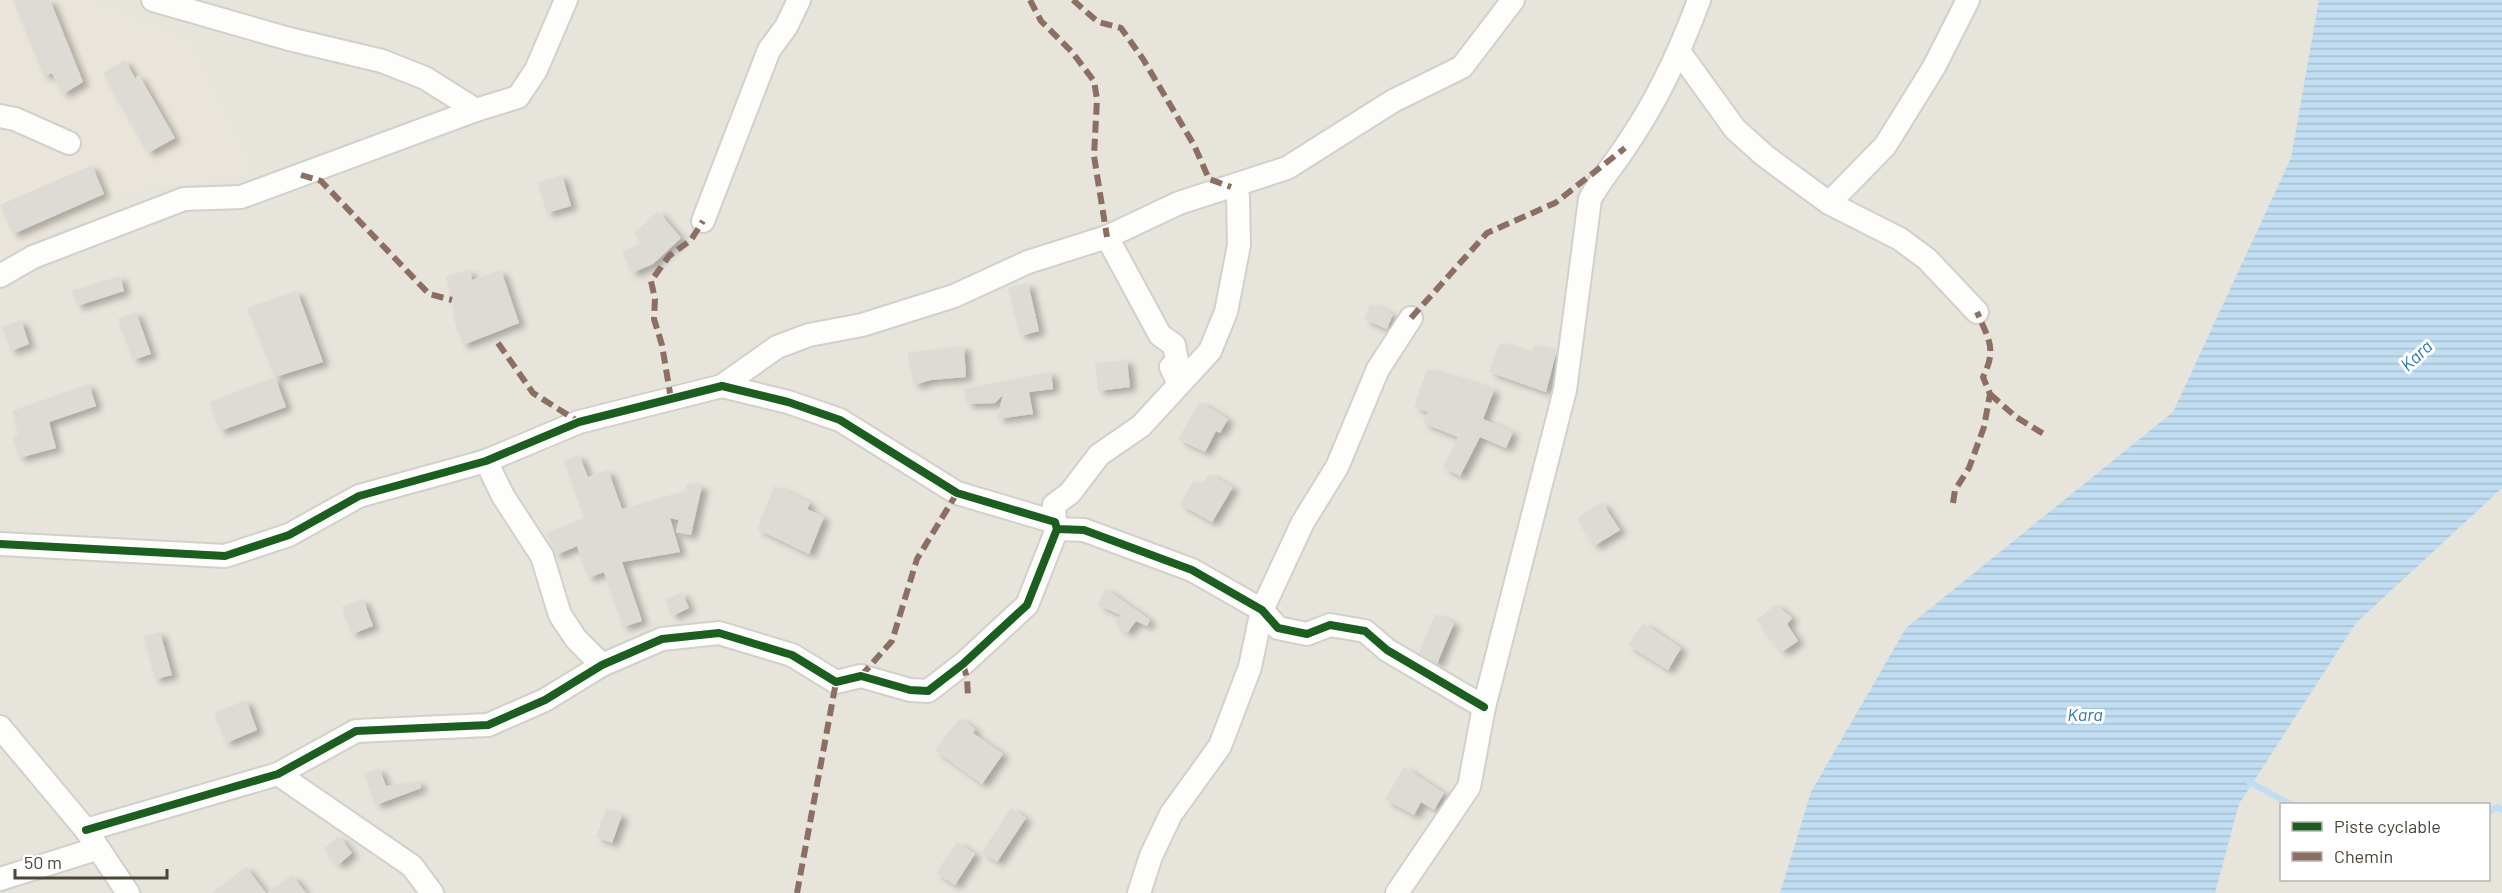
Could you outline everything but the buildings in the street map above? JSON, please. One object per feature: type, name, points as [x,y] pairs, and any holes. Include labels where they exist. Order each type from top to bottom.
[{"type":"street","points":[[153,0],[289,39],[382,61],[425,78],[476,110]]},
{"type":"street","points":[[0,276],[33,257],[184,199],[241,196],[476,110],[518,97],[536,70],[566,0]]},
{"type":"street","points":[[703,221],[769,50],[786,27],[800,0]]},
{"type":"street","points":[[0,544],[225,556],[289,535],[358,496],[486,460],[579,422],[722,386],[777,347],[809,335],[862,325],[954,296],[1028,262],[1107,237],[1179,203],[1287,168],[1393,101],[1462,67],[1513,0]]},
{"type":"street","points":[[1397,893],[1468,787],[1484,707],[1565,390],[1590,198],[1600,180],[1625,148],[1680,53],[1699,0]]},
{"type":"street","points":[[1829,203],[1886,146],[1934,67],[1968,0]]},
{"type":"street","points":[[1680,53],[1736,129],[1765,156],[1829,203],[1900,240],[1928,260],[1977,312]]},
{"type":"street","points":[[0,116],[15,119],[69,143]]},
{"type":"street","points":[[0,879],[91,839],[278,774],[356,731],[488,725],[545,699],[602,664],[662,639],[719,633],[781,651],[836,682],[861,676],[910,690],[928,691],[963,664],[1027,605],[1056,526],[1054,505],[1070,493],[1099,455],[1141,426],[1210,351],[1226,312],[1239,245],[1238,196],[1231,187]]},
{"type":"street","points":[[1107,237],[1160,335],[1174,345],[1177,361],[1171,367],[1179,384]]},
{"type":"street","points":[[1139,893],[1151,856],[1170,814],[1220,746],[1250,667],[1262,610],[1303,522],[1337,467],[1378,369],[1411,318]]},
{"type":"street","points":[[722,386],[788,402],[840,420],[957,493],[1056,526],[1084,530],[1192,570],[1262,610],[1278,628],[1307,634],[1330,625],[1365,631],[1387,650],[1484,707]]},
{"type":"street","points":[[486,460],[503,496],[542,556],[560,615],[576,639],[602,664]]},
{"type":"street","points":[[0,727],[91,839],[128,893]]},
{"type":"street","points":[[278,774],[412,866],[432,893]]},
{"type":"shaded area","points":[[0,0],[2502,0],[2502,893],[0,893]]},
{"type":"shaded area","points":[[0,0],[86,0],[190,40],[253,175],[134,189],[0,260]]},
{"type":"water","name":"Kara","points":[[2319,0],[2502,0],[2502,488],[2356,623],[2239,804],[2215,893],[1780,893],[1811,792],[1906,628],[2173,412],[2291,158]]},
{"type":"waterway","points":[[2246,780],[2288,803]]},
{"type":"waterway","points":[[2490,811],[2498,807],[2502,810]]},
{"type":"marked path","points":[[1030,0],[1041,21],[1072,52],[1094,81],[1097,99],[1094,156],[1107,237]]},
{"type":"marked path","points":[[1073,0],[1098,22],[1121,28],[1143,59],[1194,145],[1209,179],[1231,187]]},
{"type":"marked path","points":[[1411,318],[1487,233],[1555,203],[1625,148]]},
{"type":"marked path","points":[[301,175],[321,181],[429,294],[452,300]]},
{"type":"marked path","points":[[671,399],[662,345],[654,319],[655,299],[651,281],[669,256],[691,240],[703,221]]},
{"type":"marked path","points":[[1953,503],[1955,490],[1969,468],[1984,427],[1990,394],[1983,377],[1990,359],[1990,344],[1977,312]]},
{"type":"marked path","points":[[498,343],[533,393],[579,422]]},
{"type":"marked path","points":[[1990,394],[2016,417],[2047,436]]},
{"type":"marked path","points":[[861,676],[892,641],[917,559],[957,493]]},
{"type":"marked path","points":[[963,664],[968,696]]},
{"type":"marked path","points":[[797,893],[836,682]]},
{"type":"cycle path","points":[[0,544],[225,556],[289,535],[359,496],[486,461],[579,422],[722,386],[788,402],[840,420],[957,493],[1055,522],[1057,529],[1084,530],[1192,570],[1262,610],[1278,628],[1307,634],[1330,625],[1365,631],[1387,650],[1484,707]]},
{"type":"cycle path","points":[[86,830],[278,774],[356,731],[488,725],[545,700],[602,665],[662,639],[719,633],[792,655],[836,682],[861,676],[910,690],[928,691],[963,664],[1027,605],[1057,529]]}]
